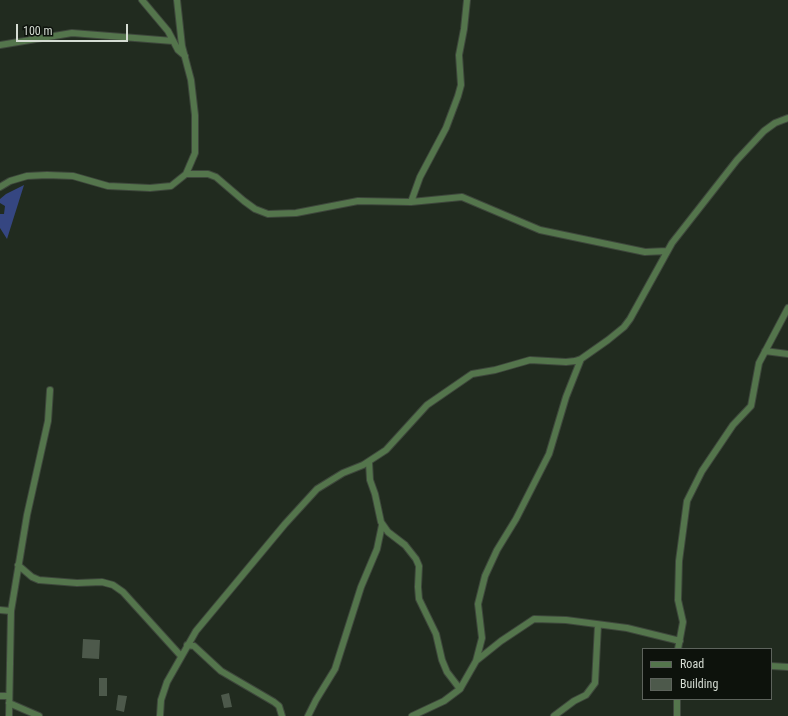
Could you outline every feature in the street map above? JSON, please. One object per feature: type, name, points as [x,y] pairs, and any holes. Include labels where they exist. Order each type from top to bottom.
[{"type":"street","points":[[142,0],[168,31],[178,50],[185,56]]},
{"type":"street","points":[[0,188],[10,181],[27,176],[47,175],[73,176],[108,186],[171,186],[186,174],[195,153],[195,114],[182,46],[177,0]]},
{"type":"street","points":[[411,202],[420,177],[446,128],[458,96],[461,85],[459,55],[464,29],[467,0]]},
{"type":"street","points":[[0,45],[72,33],[173,40]]},
{"type":"street","points":[[160,716],[163,691],[187,645],[231,588],[312,494],[329,481],[369,462],[396,441],[427,405],[472,374],[495,370],[530,360],[566,362],[581,359],[608,340],[627,323],[646,292],[667,251],[750,144],[775,123],[788,118]]},
{"type":"street","points":[[186,174],[208,174],[216,177],[250,205],[268,214],[296,213],[358,201],[411,202],[462,197],[540,230],[645,252],[667,251]]},
{"type":"street","points":[[678,648],[683,622],[678,600],[678,561],[687,501],[690,493],[714,452],[733,425],[751,406],[756,372],[765,351],[788,308]]},
{"type":"street","points":[[765,351],[788,354]]},
{"type":"street","points":[[412,716],[444,701],[460,689],[476,661],[482,638],[478,604],[485,576],[497,550],[516,518],[549,454],[566,397],[581,359]]},
{"type":"street","points":[[9,716],[11,611],[27,515],[48,421],[50,390]]},
{"type":"street","points":[[308,716],[335,669],[362,587],[378,549],[382,525],[375,494],[370,480],[369,462]]},
{"type":"street","points":[[382,525],[412,552],[416,558],[419,566],[418,587],[420,599],[436,634],[442,660],[447,672],[460,689]]},
{"type":"street","points":[[18,565],[32,577],[39,580],[76,583],[102,582],[113,585],[123,592],[181,656]]},
{"type":"street","points":[[0,610],[11,611]]},
{"type":"street","points":[[476,661],[508,635],[534,619],[566,620],[627,628],[680,641]]},
{"type":"street","points":[[554,716],[574,701],[586,695],[595,683],[598,625]]},
{"type":"street","points":[[187,645],[194,646],[221,671],[274,702],[279,706],[282,716]]},
{"type":"street","points":[[772,666],[788,667]]},
{"type":"street","points":[[0,696],[9,696]]},
{"type":"street","points":[[676,700],[677,716]]},
{"type":"street","points":[[9,704],[39,716]]},
{"type":"street","points":[[673,716],[677,709]]},
{"type":"water","points":[[24,185],[7,239],[0,228],[0,214],[4,214],[5,206],[0,203],[0,199],[6,194]]},
{"type":"building","points":[[83,639],[100,640],[99,659],[82,658]]},
{"type":"building","points":[[99,678],[107,678],[107,696],[99,696]]},
{"type":"building","points":[[229,693],[232,707],[224,708],[221,695]]},
{"type":"building","points":[[118,695],[127,696],[124,712],[116,710]]}]
